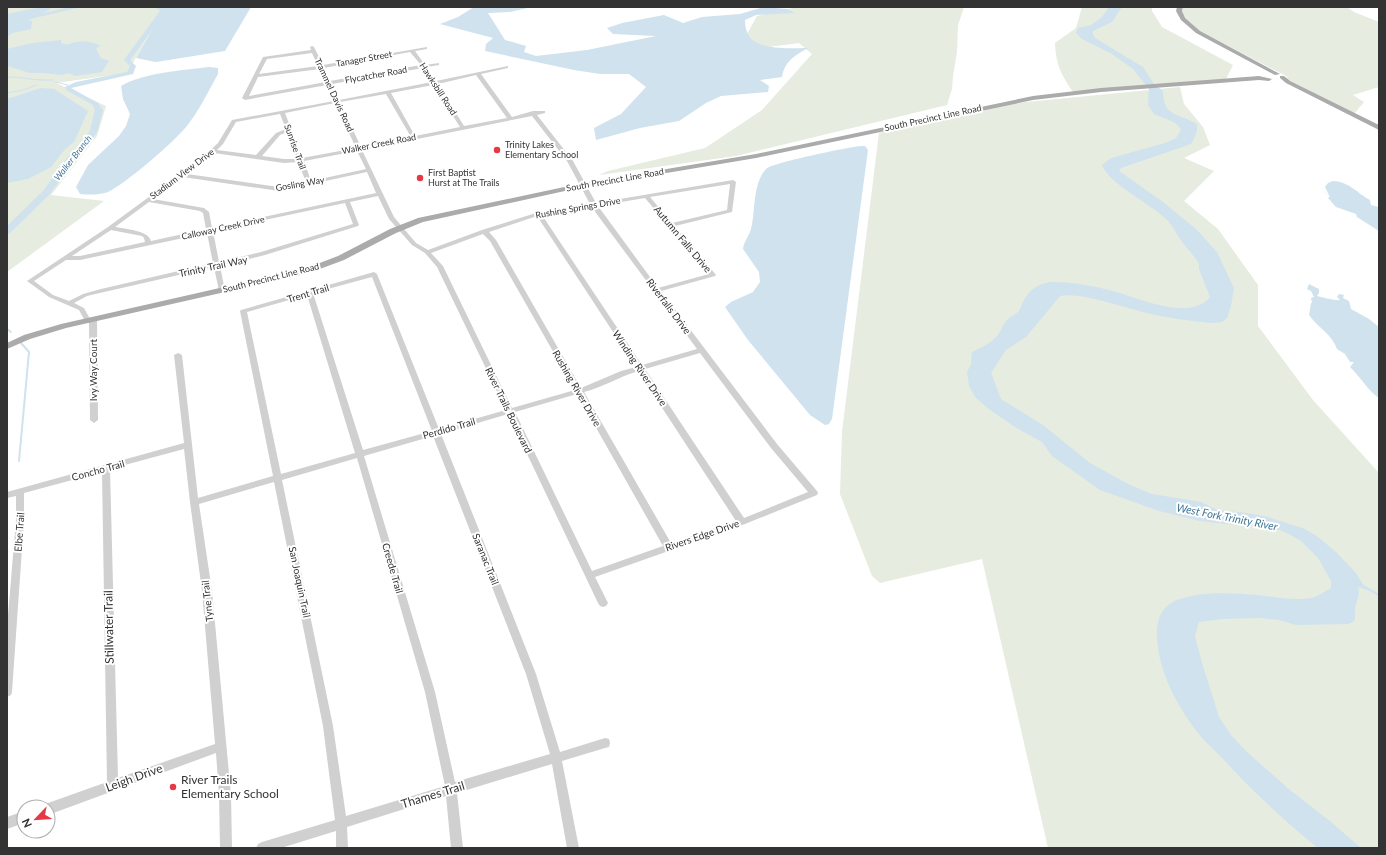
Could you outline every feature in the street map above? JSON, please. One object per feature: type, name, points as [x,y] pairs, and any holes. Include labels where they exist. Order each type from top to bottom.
[{"type":"main road","points":[[1180,7],[1179,11],[1183,19],[1192,28],[1280,76],[1287,82],[1379,128]]},
{"type":"main road","points":[[1249,60],[1264,70],[1263,76],[1305,90]]},
{"type":"main road","points":[[1263,73],[1280,76]]},
{"type":"main road","name":"South Precinct Line Road","points":[[1240,80],[1263,73]]},
{"type":"main road","points":[[1271,79],[1281,79],[1280,76]]},
{"type":"main road","name":"South Precinct Line Road","points":[[7,346],[42,332],[222,291],[318,267],[341,258],[399,228],[440,216],[583,185],[797,148],[1017,100],[1049,95],[1240,80],[1271,79]]},
{"type":"street","name":"Tanager Street","points":[[256,76],[321,67],[425,48]]},
{"type":"street","name":"Trammel Davis Road","points":[[256,76],[265,58],[313,49],[391,218],[399,228]]},
{"type":"street","name":"Hawksbill Road","points":[[412,51],[424,66],[463,128]]},
{"type":"street","name":"Flycatcher Road","points":[[256,76],[245,98],[437,64]]},
{"type":"street","name":"Stadium View Drive","points":[[91,320],[82,309],[51,296],[30,281],[110,228],[214,151],[234,121],[435,83],[506,67]]},
{"type":"street","points":[[478,74],[510,118]]},
{"type":"street","points":[[388,92],[414,138]]},
{"type":"street","name":"Sunrise Trail","points":[[282,111],[309,183]]},
{"type":"street","name":"Walker Creek Road","points":[[214,151],[290,161],[300,160],[543,112]]},
{"type":"street","name":"Riverfalls Drive","points":[[533,114],[570,161],[594,204],[657,290],[774,446],[814,493]]},
{"type":"street","points":[[258,157],[278,134],[289,130]]},
{"type":"street","name":"Gosling Way","points":[[183,175],[272,189],[309,183],[369,170]]},
{"type":"street","name":"Rushing Springs Drive","points":[[427,252],[484,231],[538,214],[733,182],[730,211],[671,225]]},
{"type":"street","name":"Calloway Creek Drive","points":[[65,258],[80,258],[380,194]]},
{"type":"street","name":"Autumn Falls Drive","points":[[646,196],[713,275],[657,290]]},
{"type":"street","points":[[148,200],[205,210],[222,291]]},
{"type":"street","name":"Trinity Trail Way","points":[[70,303],[85,295],[103,290],[282,249],[356,225],[347,202]]},
{"type":"street","name":"Winding River Drive","points":[[538,214],[742,522]]},
{"type":"street","points":[[110,228],[144,235],[147,238],[148,244]]},
{"type":"street","name":"River Trails Boulevard","points":[[399,228],[414,244],[427,252],[440,266],[603,603]]},
{"type":"street","name":"Rushing River Drive","points":[[484,231],[493,240],[668,547]]},
{"type":"street","name":"Trent Trail","points":[[245,317],[244,311],[310,293],[360,277],[374,274],[376,278]]},
{"type":"street","name":"Saranac Trail","points":[[376,278],[531,674],[556,758],[573,848]]},
{"type":"street","name":"Creede Trail","points":[[310,293],[360,454],[430,692],[451,789],[457,848]]},
{"type":"street","name":"San Joaquin Trail","points":[[245,317],[327,719],[341,823],[342,848]]},
{"type":"street","name":"Ivy Way Court","points":[[91,320],[94,420]]},
{"type":"street","name":"Perdido Trail","points":[[194,502],[579,391],[640,368],[703,350]]},
{"type":"street","name":"Tyne Trail","points":[[178,355],[194,502],[206,591],[225,795],[226,848]]},
{"type":"street","name":"Concho Trail","points":[[7,495],[188,445]]},
{"type":"street","name":"Stillwater Trail","points":[[106,467],[113,786]]},
{"type":"street","name":"Elbe Trail","points":[[7,692],[20,520],[20,491]]},
{"type":"street","name":"Rivers Edge Drive","points":[[590,575],[742,522],[814,493]]},
{"type":"street","name":"Thames Trail","points":[[262,848],[604,743]]},
{"type":"street","name":"Leigh Drive","points":[[56,806],[220,747]]},
{"type":"shaded area","points":[[7,7],[165,7],[127,73],[56,83],[106,106],[97,136],[51,195],[104,201],[7,272]]},
{"type":"shaded area","points":[[797,7],[964,7],[958,25],[957,52],[952,89],[947,105],[736,156],[599,175],[608,171],[705,148],[762,110],[812,54],[799,43],[761,48],[747,34],[757,16]]},
{"type":"shaded area","points":[[1082,7],[1152,7],[1152,11],[1162,27],[1233,65],[1226,79],[1073,92],[1060,69],[1055,43],[1076,28]]},
{"type":"shaded area","points":[[1183,7],[1347,7],[1354,12],[1379,22],[1379,87],[1353,95],[1364,102],[1354,114],[1287,80],[1285,78],[1288,78],[1286,76],[1195,29],[1184,17],[1182,11]]},
{"type":"shaded area","points":[[1180,87],[1184,104],[1203,127],[1210,145],[1184,158],[1214,171],[1184,201],[1218,229],[1258,285],[1258,326],[1313,400],[1379,473],[1379,848],[1048,848],[982,559],[880,583],[872,576],[840,494],[842,432],[879,133],[1007,104]]},
{"type":"water","points":[[41,7],[51,7],[49,10],[28,20],[32,21],[31,29],[12,33],[7,37],[7,14]]},
{"type":"water","points":[[165,7],[251,7],[225,51],[156,62],[136,58]]},
{"type":"water","points":[[474,7],[532,7],[510,12],[488,13],[505,40],[526,46],[524,52],[536,56],[587,50],[656,36],[613,34],[607,28],[622,23],[664,15],[683,23],[702,17],[740,14],[764,7],[787,9],[795,13],[756,15],[745,20],[746,31],[751,38],[758,43],[778,48],[808,48],[799,53],[788,63],[782,77],[760,80],[769,86],[768,92],[721,96],[706,103],[679,121],[640,128],[596,140],[594,128],[621,114],[646,87],[629,74],[600,74],[574,70],[485,51],[486,44],[493,38],[440,24],[458,17]]},
{"type":"water","name":"West Fork Trinity River","points":[[1109,7],[1122,7],[1112,22],[1093,31],[1095,38],[1143,67],[1154,84],[1163,91],[1166,106],[1169,110],[1197,124],[1196,134],[1191,144],[1121,168],[1119,171],[1163,202],[1196,229],[1217,252],[1234,288],[1231,306],[1227,318],[1222,322],[1212,323],[1155,315],[1080,296],[1060,296],[1026,337],[1006,350],[991,373],[1001,399],[1043,425],[1090,463],[1128,484],[1152,494],[1201,502],[1217,510],[1268,517],[1305,529],[1318,537],[1336,552],[1356,573],[1364,586],[1374,592],[1358,587],[1359,594],[1355,608],[1355,619],[1353,622],[1348,624],[1296,625],[1279,620],[1260,618],[1222,619],[1199,622],[1195,636],[1219,717],[1231,735],[1247,752],[1290,790],[1361,848],[1318,848],[1258,795],[1193,727],[1178,703],[1165,676],[1158,648],[1157,628],[1162,612],[1174,601],[1189,596],[1218,593],[1305,599],[1320,595],[1331,588],[1331,581],[1318,558],[1301,541],[1280,530],[1200,521],[1159,511],[1100,490],[1052,456],[1042,442],[1018,429],[990,410],[975,397],[969,386],[967,372],[971,364],[972,352],[986,345],[995,338],[1004,323],[1019,311],[1023,301],[1030,292],[1040,285],[1053,282],[1098,287],[1150,303],[1178,308],[1190,308],[1201,304],[1210,297],[1199,269],[1199,264],[1166,219],[1121,186],[1106,172],[1102,165],[1111,158],[1165,143],[1176,138],[1181,130],[1177,124],[1154,114],[1148,105],[1149,89],[1133,69],[1112,54],[1082,39],[1076,33],[1078,28],[1091,25],[1102,17]]},
{"type":"water","points":[[61,40],[61,43],[66,44],[83,41],[100,45],[96,49],[101,58],[109,61],[102,72],[75,76],[69,73],[62,75],[30,73],[7,66],[7,49],[33,43]]},
{"type":"water","points":[[209,67],[218,68],[218,74],[195,115],[171,143],[116,188],[101,194],[80,194],[76,187],[88,165],[119,136],[126,126],[130,114],[123,99],[121,86],[152,75]]},
{"type":"water","points":[[41,88],[54,89],[88,111],[74,142],[65,149],[51,167],[28,179],[7,183],[7,99]]},
{"type":"water","points":[[865,146],[868,150],[832,419],[829,424],[825,425],[810,415],[748,340],[725,307],[731,302],[753,292],[760,282],[759,272],[743,249],[753,222],[758,182],[766,169],[771,166],[795,159]]},
{"type":"water","points":[[1333,181],[1349,186],[1370,200],[1371,205],[1379,207],[1379,231],[1357,217],[1356,214],[1336,207],[1328,198],[1330,196],[1321,191],[1329,195],[1325,187],[1328,183]]},
{"type":"water","points":[[1309,284],[1319,289],[1317,296],[1340,300],[1337,297],[1339,294],[1344,295],[1343,298],[1349,301],[1351,309],[1369,319],[1379,327],[1379,398],[1350,367],[1354,362],[1350,362],[1345,354],[1337,349],[1332,339],[1309,315],[1312,303],[1311,298],[1314,297],[1311,291],[1307,289]]},
{"type":"waterway","points":[[7,29],[24,19],[78,7]]},
{"type":"waterway","name":"Walker Branch","points":[[7,231],[46,193],[94,130],[99,110],[96,104],[68,89],[68,87],[131,73],[130,71],[133,66],[127,60],[163,11],[158,7]]},
{"type":"waterway","points":[[7,77],[53,80]]},
{"type":"waterway","points":[[55,82],[68,85],[68,87]]},
{"type":"waterway","points":[[7,93],[24,90],[36,85]]},
{"type":"waterway","points":[[7,329],[11,332]]},
{"type":"waterway","points":[[19,461],[29,352],[21,343]]},
{"type":"waterway","points":[[1361,585],[1379,595]]},
{"type":"place","name":"Trinity Lakes Elementary School","points":[[497,150]]},
{"type":"place","name":"First Baptist Hurst at The Trails","points":[[420,178]]},
{"type":"place","name":"River Trails Elementary School","points":[[173,787]]}]
